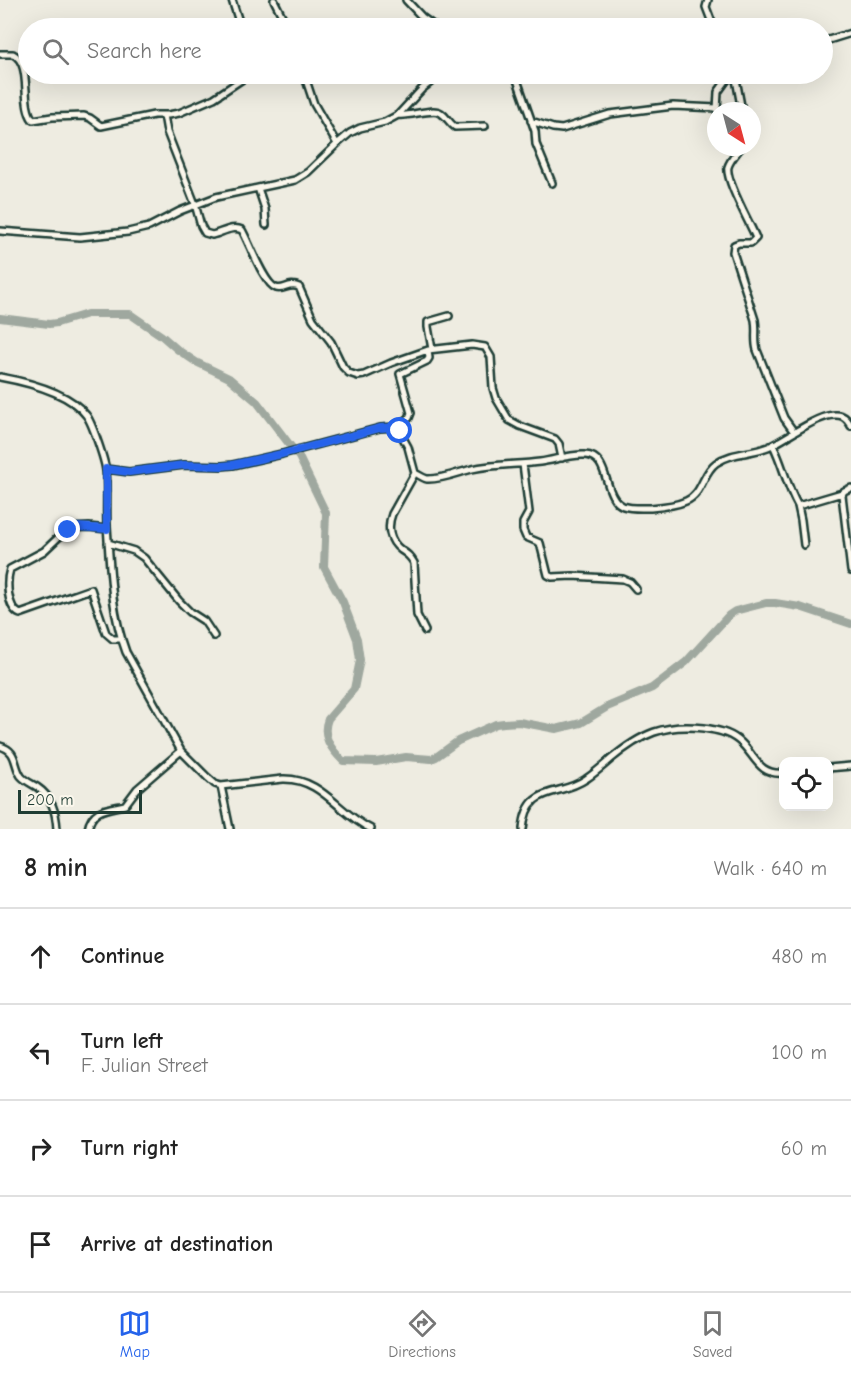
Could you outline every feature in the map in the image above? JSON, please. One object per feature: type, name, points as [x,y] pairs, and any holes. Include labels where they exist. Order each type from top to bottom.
[{"type":"street","points":[[232,0],[238,18]]},
{"type":"street","points":[[274,0],[283,18]]},
{"type":"street","points":[[406,0],[423,18]]},
{"type":"street","points":[[708,0],[706,7],[710,18]]},
{"type":"street","points":[[833,39],[851,33]]},
{"type":"street","points":[[0,54],[13,54],[18,58]]},
{"type":"street","points":[[25,84],[28,112],[33,120],[84,116],[103,126],[154,115],[179,113],[214,98],[235,84]]},
{"type":"street","points":[[307,84],[314,104],[337,144]]},
{"type":"street","points":[[0,231],[80,237],[128,232],[149,227],[195,204],[216,197],[299,179],[355,130],[385,122],[398,115],[428,84]]},
{"type":"street","points":[[518,84],[535,132],[536,144],[552,183]]},
{"type":"street","points":[[717,102],[718,92],[725,84]]},
{"type":"street","points":[[735,84],[740,102]]},
{"type":"street","points":[[531,121],[557,129],[610,114],[673,106],[707,108]]},
{"type":"street","points":[[398,115],[437,111],[441,112],[455,127],[485,126]]},
{"type":"street","points":[[164,115],[167,132],[205,233],[212,235],[228,229],[241,230],[261,269],[273,286],[279,289],[295,285],[299,287],[313,319],[331,342],[343,367],[349,373],[364,375],[430,349],[472,345],[485,347],[490,357],[496,398],[509,420],[555,439],[559,444],[562,458]]},
{"type":"street","points":[[735,156],[729,165],[729,177],[756,238],[752,243],[734,245],[733,252],[755,320],[757,350],[784,418],[794,432]]},
{"type":"street","points":[[258,188],[265,209],[266,225]]},
{"type":"street","points":[[400,374],[427,361],[430,349],[428,322],[449,316]]},
{"type":"street","points":[[106,469],[129,472],[184,465],[222,466],[246,463],[370,430],[397,427],[409,418],[411,413],[400,374],[391,363]]},
{"type":"street","points":[[0,377],[32,384],[75,403],[87,416],[94,430],[106,469],[108,543],[121,639],[181,752],[215,784],[221,786],[299,780],[316,788],[370,829]]},
{"type":"street","points":[[415,473],[430,479],[487,466],[523,464],[579,455],[591,456],[604,470],[610,493],[617,502],[628,507],[652,508],[674,505],[688,500],[700,490],[709,471],[718,462],[730,456],[773,445],[820,419],[835,415],[844,416],[851,426]]},
{"type":"street","points":[[397,427],[408,447],[415,473],[392,514],[389,531],[394,543],[408,554],[414,563],[417,615],[425,631]]},
{"type":"street","points":[[773,445],[798,506],[804,545]]},
{"type":"street","points":[[523,464],[529,512],[523,523],[523,530],[526,537],[540,543],[549,577],[623,579],[630,582],[636,589]]},
{"type":"street","points":[[798,506],[842,493],[851,488]]},
{"type":"street","points":[[842,493],[851,572]]},
{"type":"street","points":[[107,529],[78,527],[68,530],[44,550],[10,569],[8,584],[12,607],[18,614],[91,589],[106,633],[113,639],[121,639]]},
{"type":"street","points":[[108,543],[134,551],[144,558],[179,601],[204,621],[214,636]]},
{"type":"street","points":[[523,829],[526,814],[537,798],[582,782],[639,738],[660,730],[702,728],[728,733],[746,746],[757,763],[765,770],[779,773]]},
{"type":"street","points":[[0,746],[14,755],[24,778],[43,791],[49,799],[56,817],[57,829]]},
{"type":"street","points":[[88,829],[93,816],[106,808],[125,805],[137,789],[181,752]]},
{"type":"street","points":[[833,768],[851,766]]},
{"type":"street","points":[[221,786],[230,829]]},
{"type":"waterway","points":[[0,318],[49,324],[87,314],[130,314],[196,362],[229,378],[257,402],[299,457],[326,513],[324,567],[343,602],[357,639],[360,660],[354,689],[328,719],[326,725],[328,742],[343,761],[376,762],[406,757],[431,759],[458,741],[496,724],[519,722],[556,729],[581,723],[607,707],[652,688],[686,662],[735,611],[775,603],[800,607],[851,624]]},
{"type":"route","points":[[68,530],[78,527],[107,529],[106,469],[129,472],[184,465],[232,465],[380,428],[397,427],[400,431]]}]
